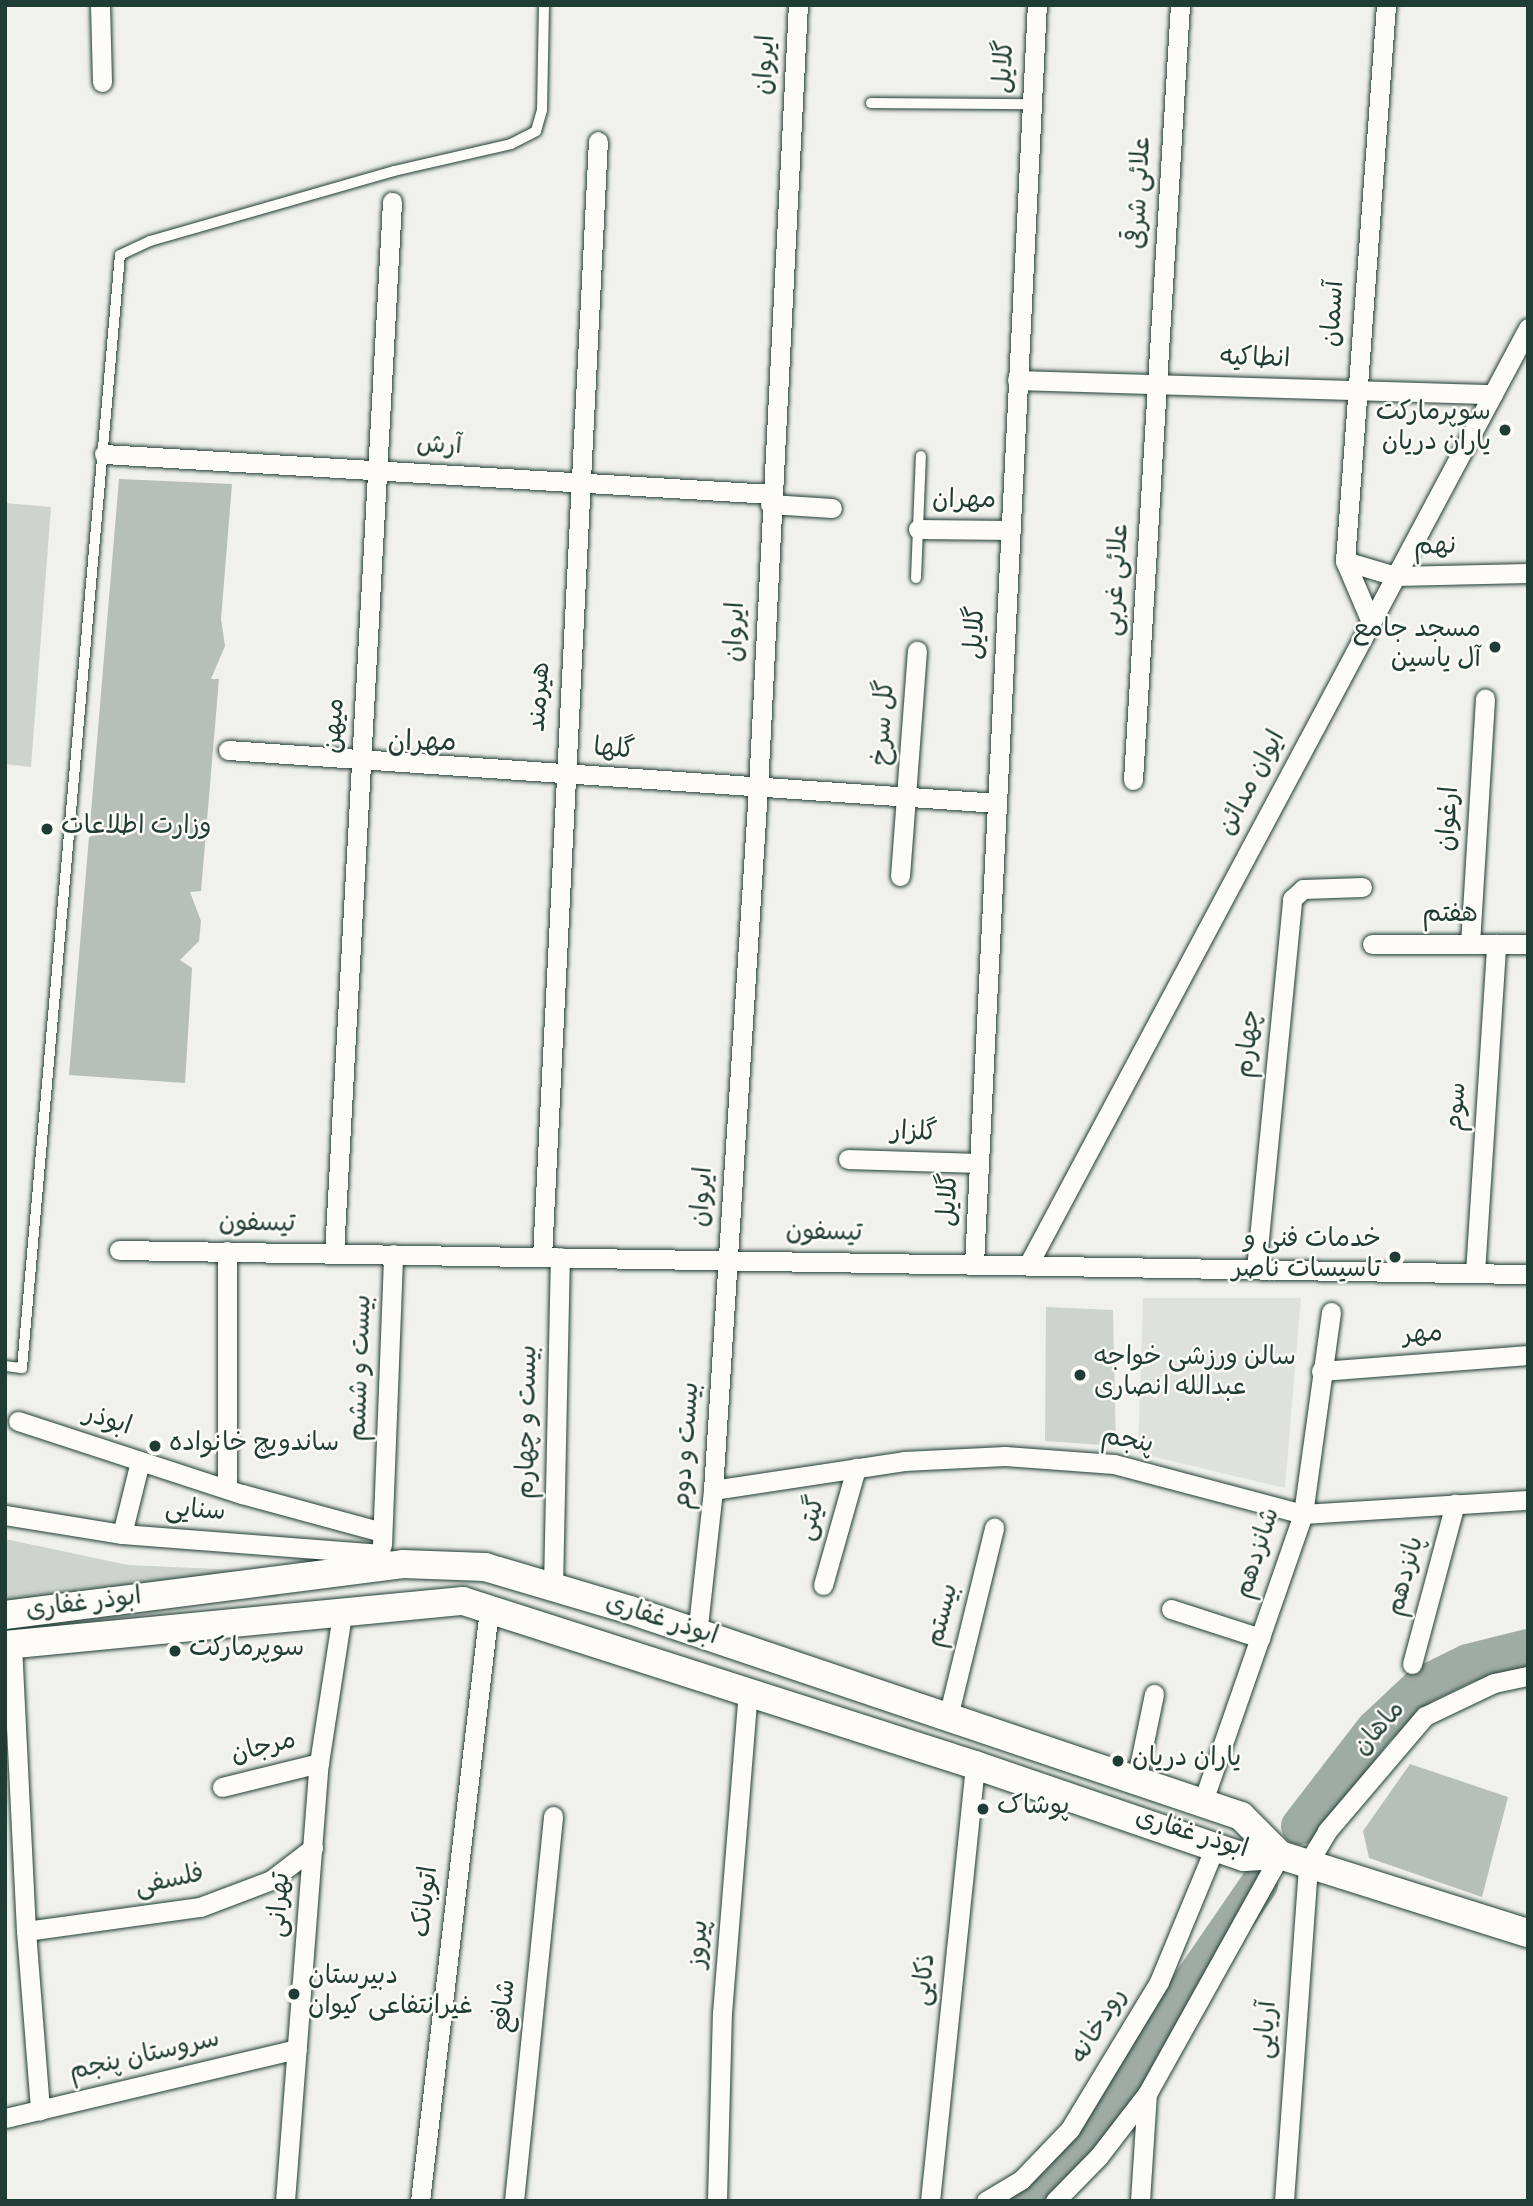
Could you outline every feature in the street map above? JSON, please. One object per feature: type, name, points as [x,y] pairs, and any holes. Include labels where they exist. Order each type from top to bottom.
[{"type":"main road","name":"ابوذر غفاری","points":[[5,1615],[345,1573],[381,1560],[485,1567],[948,1717],[1241,1816],[1280,1855]]},
{"type":"main road","points":[[342,1614],[345,1573]]},
{"type":"main road","name":"ابوذر غفاری","points":[[9,1645],[464,1601],[975,1765],[1244,1857],[1280,1855],[1528,1933]]},
{"type":"street","points":[[100,5],[102,82]]},
{"type":"street","name":"ایروان","points":[[727,1260],[758,788],[770,499],[798,5]]},
{"type":"street","name":"گلایل","points":[[974,1264],[1037,5]]},
{"type":"street","name":"علائی شرقی","points":[[1157,384],[1180,5]]},
{"type":"street","name":"آسمان","points":[[1371,622],[1345,561],[1386,5]]},
{"type":"street","name":"هیرمند","points":[[551,1257],[563,776],[583,483],[598,141]]},
{"type":"street","name":"میهن","points":[[334,1253],[392,202]]},
{"type":"street","name":"ایوان مدائن","points":[[1028,1265],[1528,328]]},
{"type":"street","name":"انطاکیه","points":[[1017,380],[1493,394]]},
{"type":"street","name":"علائی غربی","points":[[1133,780],[1157,384]]},
{"type":"street","name":"آرش","points":[[104,454],[583,483],[770,499],[832,508]]},
{"type":"street","name":"مهران","points":[[918,529],[1010,530]]},
{"type":"street","name":"نهم","points":[[1345,561],[1395,576],[1528,573]]},
{"type":"street","name":"گل سرخ","points":[[900,876],[908,798],[917,651]]},
{"type":"street","name":"ارغوان","points":[[1470,944],[1485,698]]},
{"type":"street","name":"گلها","points":[[228,750],[563,776],[997,803]]},
{"type":"street","name":"چهارم","points":[[1256,1269],[1292,899],[1303,890],[1362,887]]},
{"type":"street","name":"هفتم","points":[[1372,944],[1528,944]]},
{"type":"street","name":"سوم","points":[[1475,1273],[1496,944]]},
{"type":"street","name":"گلزار","points":[[848,1159],[979,1163]]},
{"type":"street","name":"تیسفون","points":[[120,1250],[1528,1274]]},
{"type":"street","points":[[227,1251],[227,1489]]},
{"type":"street","name":"بیست و ششم","points":[[381,1560],[393,1254]]},
{"type":"street","name":"بیست و چهارم","points":[[551,1257],[552,1587]]},
{"type":"street","name":"بیست و دوم","points":[[697,1635],[713,1490],[727,1260]]},
{"type":"street","name":"شانزدهم","points":[[1202,1804],[1303,1514],[1331,1312]]},
{"type":"street","name":"مهر","points":[[1321,1371],[1528,1355]]},
{"type":"street","name":"ابوذر","points":[[18,1421],[227,1489],[382,1532]]},
{"type":"street","name":"پنجم","points":[[713,1490],[856,1468],[1005,1456],[1114,1464],[1303,1514],[1528,1500]]},
{"type":"street","points":[[122,1534],[140,1461]]},
{"type":"street","name":"گیتی","points":[[823,1586],[856,1468]]},
{"type":"street","name":"پانزدهم","points":[[1412,1664],[1455,1504]]},
{"type":"street","name":"سنایی","points":[[5,1515],[122,1534],[381,1560]]},
{"type":"street","name":"بیستم","points":[[948,1717],[994,1528]]},
{"type":"street","name":"اتوبانک","points":[[420,2201],[488,1609]]},
{"type":"street","points":[[1171,1609],[1260,1638]]},
{"type":"street","name":"تهرانی","points":[[285,2201],[319,1763],[342,1614]]},
{"type":"street","points":[[9,1645],[40,2110]]},
{"type":"street","name":"ماهان","points":[[1308,1863],[1327,1830],[1425,1716],[1494,1683],[1528,1676]]},
{"type":"street","name":"پیروز","points":[[717,2201],[722,2013],[748,1692]]},
{"type":"street","points":[[1136,1781],[1154,1694]]},
{"type":"street","name":"مرجان","points":[[222,1787],[319,1763]]},
{"type":"street","name":"ذکایی","points":[[930,2201],[975,1765]]},
{"type":"street","name":"شافع","points":[[514,2201],[553,1816]]},
{"type":"street","name":"رودخانه","points":[[986,2201],[1021,2180],[1070,2129],[1159,1982],[1215,1847]]},
{"type":"street","name":"فلسفی","points":[[26,1931],[200,1907],[271,1880],[313,1848]]},
{"type":"street","points":[[1055,2201],[1099,2156],[1147,2094],[1280,1855]]},
{"type":"street","name":"آریایی","points":[[1284,2201],[1308,1863]]},
{"type":"street","name":"سروستان پنجم","points":[[5,2118],[297,2049]]},
{"type":"street","points":[[1140,2201],[1147,2094]]},
{"type":"lane","points":[[5,1366],[22,1368],[120,255],[149,241],[381,175],[510,144],[536,131],[542,110],[544,5]]},
{"type":"lane","points":[[871,103],[1031,104]]},
{"type":"lane","points":[[916,578],[921,456]]},
{"type":"shaded area","points":[[5,503],[51,507],[31,767],[5,764]]},
{"type":"shaded area","points":[[1143,1298],[1301,1298],[1285,1488],[1138,1453]]},
{"type":"shaded area","name":"سالن ورزشی خواجه عبدالله انصاری","points":[[1046,1307],[1113,1310],[1116,1446],[1045,1441]]},
{"type":"shaded area","points":[[5,1539],[128,1565],[286,1572],[278,1597],[5,1600]]},
{"type":"building","points":[[119,479],[232,484],[221,619],[225,646],[211,679],[219,679],[201,891],[190,892],[201,921],[199,941],[180,960],[192,968],[185,1083],[69,1075]]},
{"type":"building","points":[[1410,1764],[1508,1797],[1482,1897],[1369,1858],[1363,1831]]},
{"type":"waterway","points":[[1300,1826],[1375,1729],[1421,1686],[1468,1663],[1528,1648]]},
{"type":"waterway","points":[[1022,2201],[1062,2171],[1259,1884]]},
{"type":"place","name":"سوپرمارکت یاران دریان","points":[[1505,430]]},
{"type":"place","name":"مسجد جامع آل یاسین","points":[[1495,647]]},
{"type":"place","name":"وزارت اطلاعات","points":[[47,829]]},
{"type":"place","name":"خدمات فنی و تاسیسات ناصر","points":[[1395,1257]]},
{"type":"place","name":"سالن ورزشی خواجه عبدالله انصاری","points":[[1080,1375]]},
{"type":"place","name":"ساندویچ خانواده","points":[[155,1446]]},
{"type":"place","name":"سوپرمارکت","points":[[175,1651]]},
{"type":"place","name":"یاران دریان","points":[[1118,1761]]},
{"type":"place","name":"پوشاک","points":[[983,1809]]},
{"type":"place","name":"دبیرستان غیرانتفاعی کیوان","points":[[294,1994]]},
{"type":"district","name":"مهران","points":[[422,745]]}]
